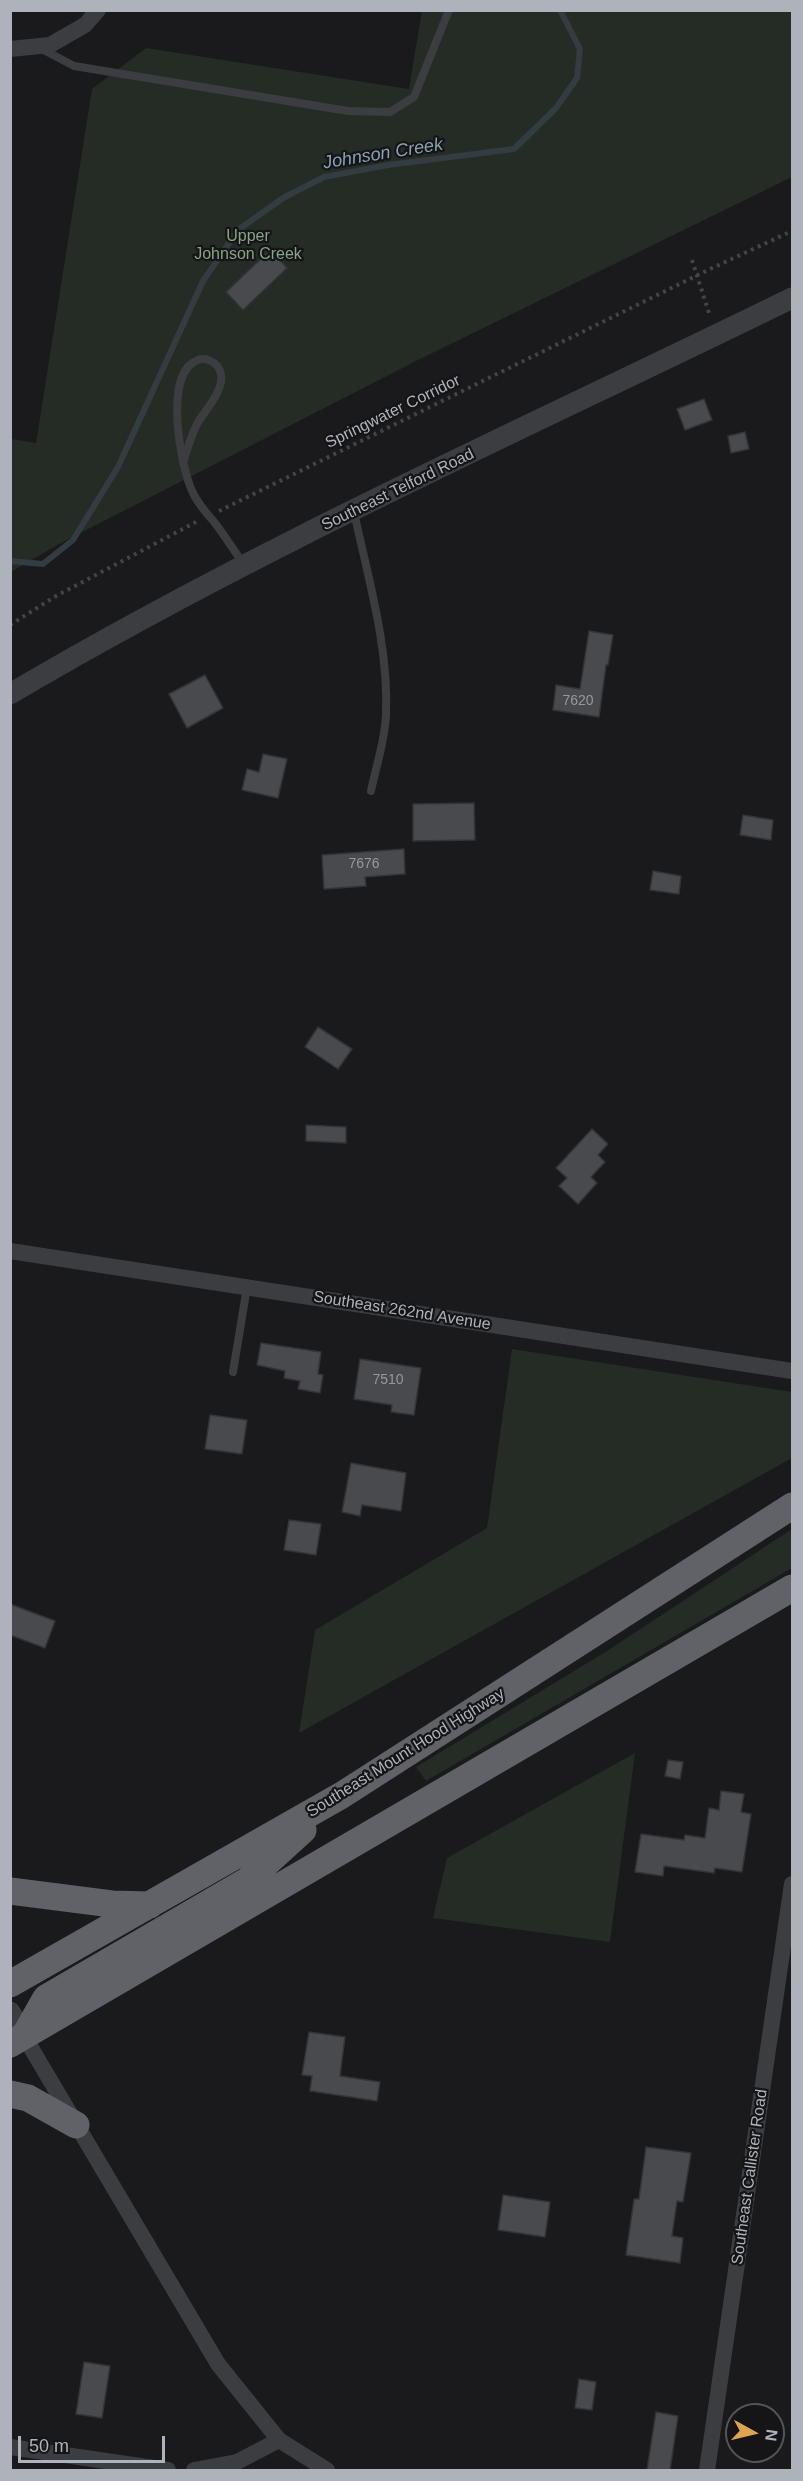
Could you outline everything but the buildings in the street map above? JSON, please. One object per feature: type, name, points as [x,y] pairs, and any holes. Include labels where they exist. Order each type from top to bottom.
[{"type":"highway","name":"Southeast Mount Hood Highway","points":[[10,1984],[342,1795],[792,1506]]},
{"type":"highway","points":[[17,2040],[792,1588]]},
{"type":"highway","points":[[17,2040],[46,1998],[247,1881],[342,1795]]},
{"type":"highway","points":[[10,1891],[112,1904],[151,1905]]},
{"type":"highway","points":[[10,2094],[28,2098],[76,2125]]},
{"type":"street","points":[[10,49],[50,45],[85,25],[98,10]]},
{"type":"street","name":"Southeast Telford Road","points":[[10,694],[131,626],[245,566],[792,298]]},
{"type":"street","name":"Southeast 262nd Avenue","points":[[10,1251],[792,1371]]},
{"type":"street","name":"Southeast Callister Road","points":[[708,2470],[792,1884]]},
{"type":"street","points":[[10,2012],[17,2040],[76,2125],[218,2364],[279,2440],[327,2470]]},
{"type":"street","points":[[194,2470],[237,2462],[279,2440]]},
{"type":"street","points":[[10,2447],[168,2470]]},
{"type":"lane","points":[[37,46],[74,66],[348,111],[390,112],[414,97],[448,10]]},
{"type":"lane","points":[[183,463],[197,425],[220,384],[221,371],[217,365],[207,359],[196,360],[190,364],[180,381],[177,406],[183,463],[194,496],[245,566]]},
{"type":"lane","points":[[354,511],[378,626],[386,688],[383,738],[370,791]]},
{"type":"lane","points":[[233,1372],[247,1287]]},
{"type":"path","name":"Springwater Corridor","points":[[10,625],[56,596],[209,516],[792,231]]},
{"type":"path","points":[[692,260],[717,335]]},
{"type":"green space","name":"Upper Johnson Creek","points":[[422,11],[792,11],[792,177],[418,360],[61,543],[11,572],[11,439],[36,443],[92,89],[146,48],[409,89]]},
{"type":"green space","points":[[512,1349],[792,1392],[792,1458],[299,1733],[315,1630],[487,1528]]},
{"type":"green space","points":[[792,1529],[792,1568],[426,1781],[416,1767],[607,1651]]},
{"type":"green space","points":[[635,1753],[610,1942],[433,1918],[447,1858]]},
{"type":"waterway","name":"Johnson Creek","points":[[10,561],[43,564],[73,540],[118,467],[203,281],[238,230],[283,198],[324,177],[388,165],[514,149],[556,108],[577,78],[580,49],[560,10]]}]
